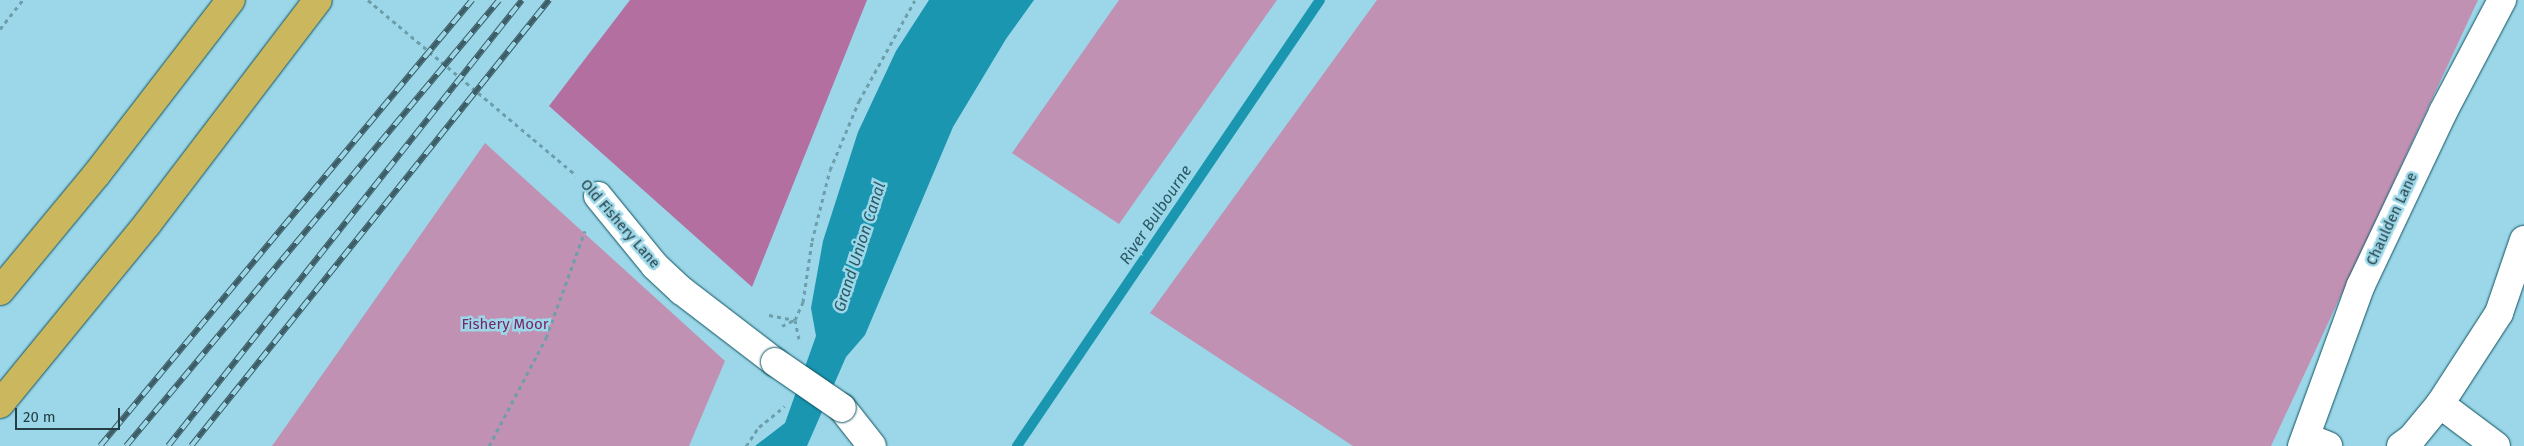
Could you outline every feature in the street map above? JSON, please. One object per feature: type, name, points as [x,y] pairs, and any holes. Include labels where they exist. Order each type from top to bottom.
[{"type":"highway","points":[[0,291],[96,175],[231,0]]},
{"type":"highway","points":[[0,404],[148,223],[318,0]]},
{"type":"street","name":"Chaulden Lane","points":[[2312,443],[2360,285],[2443,112],[2502,0]]},
{"type":"street","name":"Old Fishery Lane","points":[[598,196],[656,266],[682,291],[775,362],[842,408],[872,446]]},
{"type":"street","points":[[2401,446],[2412,438],[2440,404],[2499,313],[2524,240]]},
{"type":"street","points":[[2440,404],[2496,446]]},
{"type":"path","points":[[0,29],[23,0]]},
{"type":"path","name":"Old Fishery Lane","points":[[368,0],[561,160],[598,196]]},
{"type":"path","points":[[795,320],[803,302],[812,241],[830,170],[859,101],[916,0]]},
{"type":"path","points":[[489,446],[546,338],[598,196]]},
{"type":"green space","points":[[1119,0],[1277,0],[1119,224],[1012,153]]},
{"type":"green space","points":[[1377,0],[2478,0],[2271,446],[1353,446],[1150,313]]},
{"type":"green space","name":"Fishery Moor","points":[[485,143],[725,361],[689,446],[272,446]]},
{"type":"shaded area","points":[[630,0],[867,0],[752,287],[549,106]]},
{"type":"water","name":"Grand Union Canal","points":[[929,0],[1034,0],[1006,39],[953,127],[865,335],[846,357],[807,446],[755,446],[785,423],[816,336],[811,308],[823,241],[858,132],[896,51]]},
{"type":"waterway","name":"River Bulbourne","points":[[1017,446],[1320,0]]},
{"type":"railway","points":[[100,446],[472,0]]},
{"type":"railway","points":[[126,446],[499,0]]},
{"type":"railway","points":[[168,446],[522,0]]},
{"type":"railway","points":[[191,446],[549,0]]}]
